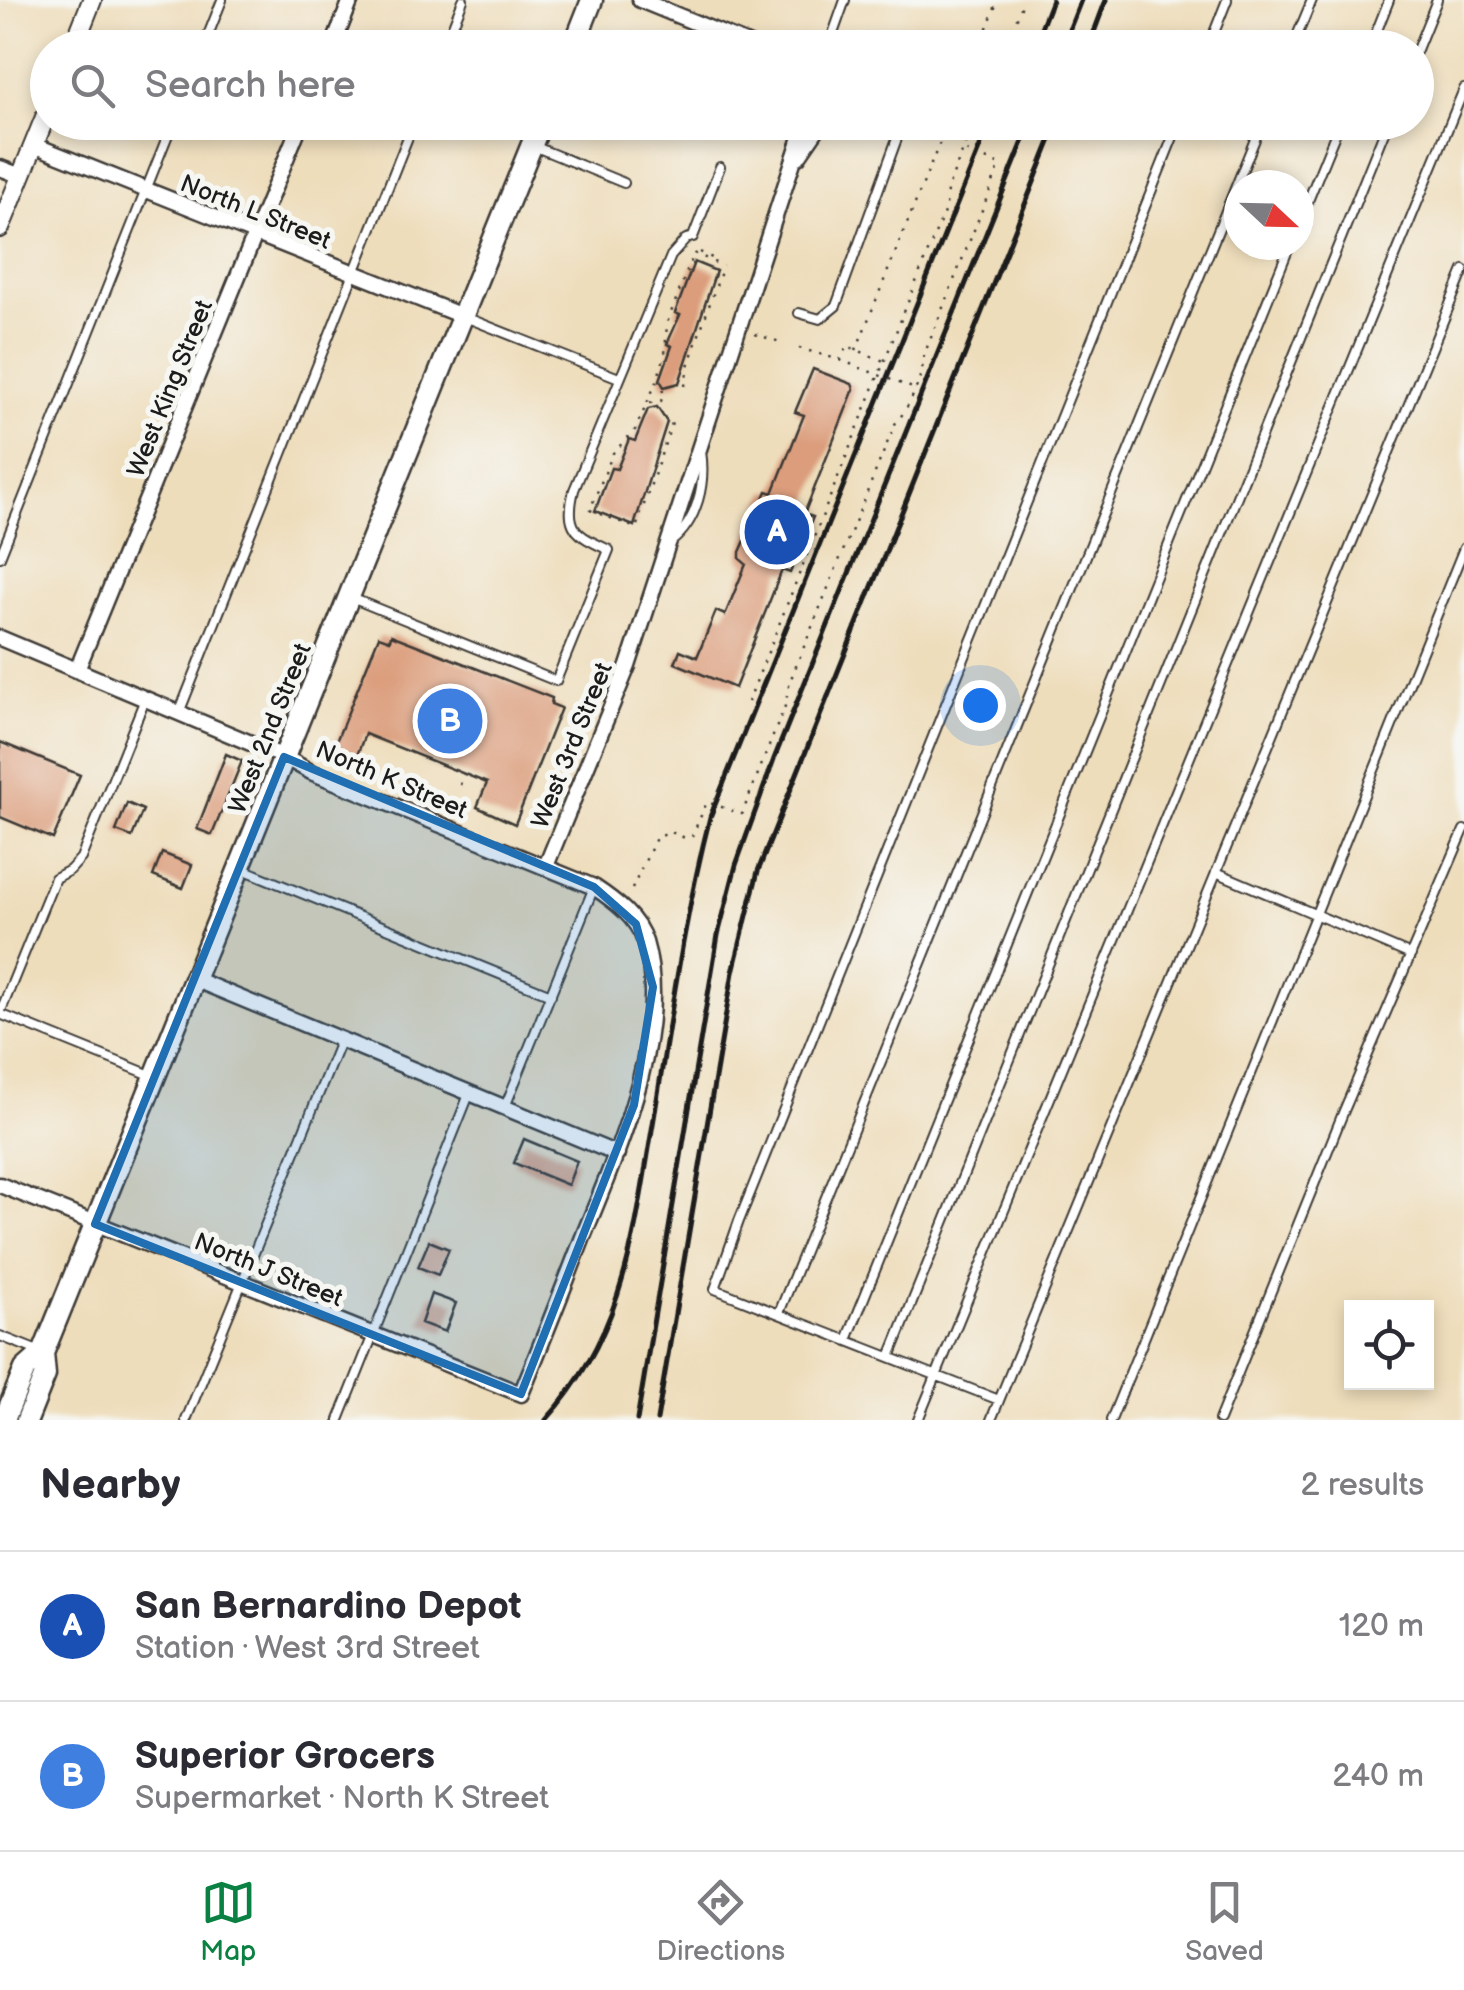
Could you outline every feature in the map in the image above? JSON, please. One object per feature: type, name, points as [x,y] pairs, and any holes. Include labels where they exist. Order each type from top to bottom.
[{"type":"main road","points":[[580,30],[592,0]]},
{"type":"main road","name":"West 2nd Street","points":[[4,1420],[25,1369],[42,1353],[534,140]]},
{"type":"main road","name":"West 2nd Street","points":[[27,1420],[45,1375],[42,1353]]},
{"type":"street","points":[[80,30],[92,0]]},
{"type":"street","points":[[340,30],[352,0]]},
{"type":"street","points":[[640,0],[714,30]]},
{"type":"street","points":[[0,228],[36,140]]},
{"type":"street","name":"West King Street","points":[[77,670],[295,140]]},
{"type":"street","name":"West 3rd Street","points":[[521,1394],[634,1105],[651,1014],[652,987],[644,941],[636,924],[616,902],[594,887],[546,866],[628,666],[801,140]]},
{"type":"street","points":[[794,162],[809,140]]},
{"type":"street","name":"North L Street","points":[[34,145],[462,316]]},
{"type":"street","points":[[0,168],[21,176]]},
{"type":"street","name":"North K Street","points":[[0,638],[312,772],[546,866]]},
{"type":"street","points":[[194,979],[617,1154]]},
{"type":"street","name":"North J Street","points":[[0,1185],[521,1394]]},
{"type":"lane","points":[[211,30],[222,0]]},
{"type":"lane","points":[[451,30],[463,0]]},
{"type":"lane","points":[[835,30],[846,0]]},
{"type":"lane","points":[[1215,30],[1227,0]]},
{"type":"lane","points":[[1300,30],[1312,0]]},
{"type":"lane","points":[[1377,30],[1389,0]]},
{"type":"lane","points":[[1425,30],[1437,0]]},
{"type":"lane","points":[[918,1420],[1464,89]]},
{"type":"lane","points":[[0,556],[167,140]]},
{"type":"lane","points":[[179,713],[407,140]]},
{"type":"lane","points":[[799,313],[820,318],[836,306],[896,140]]},
{"type":"lane","points":[[999,1400],[716,1289],[739,1221],[1172,140]]},
{"type":"lane","points":[[779,1312],[1255,140]]},
{"type":"lane","points":[[1314,186],[1333,140]]},
{"type":"lane","points":[[890,1356],[1381,140]]},
{"type":"lane","points":[[532,146],[624,183]]},
{"type":"lane","points":[[349,597],[556,681],[610,550],[577,535],[571,523],[570,504],[671,256],[686,239],[693,237],[720,167]]},
{"type":"lane","points":[[847,1340],[1284,260]]},
{"type":"lane","points":[[991,1420],[1464,270]]},
{"type":"lane","points":[[462,316],[619,378]]},
{"type":"lane","points":[[1111,1420],[1464,548]]},
{"type":"lane","points":[[145,698],[82,858],[55,878],[0,1013],[154,1076]]},
{"type":"lane","points":[[1219,1420],[1464,830]]},
{"type":"lane","points":[[239,868],[550,995]]},
{"type":"lane","points":[[1216,872],[1410,955]]},
{"type":"lane","points":[[505,1107],[594,887]]},
{"type":"lane","points":[[186,1420],[340,1039]]},
{"type":"lane","points":[[339,1420],[470,1092]]},
{"type":"lane","points":[[0,1336],[42,1353]]},
{"type":"path","points":[[986,30],[998,0]]},
{"type":"path","points":[[1012,30],[1024,0]]},
{"type":"path","points":[[856,350],[941,140]]},
{"type":"path","points":[[748,702],[946,206],[947,190],[967,140]]},
{"type":"path","points":[[632,889],[656,838],[671,832],[685,838],[692,836],[707,802],[742,814],[786,706],[790,680],[895,424],[906,411],[915,389],[924,354],[1000,165],[963,150]]},
{"type":"path","points":[[700,252],[719,263]]},
{"type":"path","points":[[673,420],[636,528],[590,510],[613,453],[635,430],[657,381],[665,354],[666,323],[694,253],[719,263]]},
{"type":"path","points":[[685,386],[719,263]]},
{"type":"path","points":[[748,332],[780,342]]},
{"type":"path","points":[[840,360],[848,346],[884,361]]},
{"type":"path","points":[[799,348],[915,389]]},
{"type":"path","points":[[650,403],[661,402],[664,393],[657,381]]},
{"type":"path","points":[[460,785],[464,774]]},
{"type":"highlighted area","points":[[284,757],[594,887],[636,924],[653,987],[634,1105],[521,1394],[95,1224]]},
{"type":"building","points":[[694,262],[716,271],[679,383],[664,387],[660,380],[672,346],[667,344],[680,315],[675,313]]},
{"type":"building","points":[[813,369],[852,384],[854,389],[804,514],[813,517],[790,573],[782,570],[735,688],[675,663],[680,650],[697,657],[716,611],[725,615],[746,564],[740,559],[740,552],[767,491],[773,493],[804,415],[795,412]]},
{"type":"building","points":[[657,407],[667,422],[634,526],[595,511],[611,468],[617,469],[629,439],[635,441],[648,409]]},
{"type":"building","points":[[391,635],[552,698],[551,704],[561,708],[515,824],[477,807],[487,783],[365,734],[356,758],[333,749],[379,636],[390,640]]},
{"type":"building","points":[[0,742],[80,775],[53,839],[0,817]]},
{"type":"building","points":[[226,754],[242,761],[212,835],[197,829]]},
{"type":"building","points":[[127,803],[143,810],[132,837],[116,831]]},
{"type":"building","points":[[162,853],[192,865],[183,888],[153,876]]},
{"type":"building","points":[[524,1139],[577,1161],[568,1185],[514,1163]]},
{"type":"building","points":[[429,1241],[449,1249],[438,1275],[418,1267]]},
{"type":"building","points":[[431,1294],[456,1303],[445,1332],[421,1323]]},
{"type":"railway","points":[[1040,30],[1052,0]]},
{"type":"railway","points":[[1069,30],[1081,0]]},
{"type":"railway","points":[[1095,30],[1106,0]]},
{"type":"railway","points":[[546,1420],[593,1353],[622,1281],[639,1205],[685,932],[710,817],[983,140]]},
{"type":"railway","points":[[637,1420],[718,935],[736,865],[774,759],[1024,140]]},
{"type":"railway","points":[[657,1420],[733,972],[758,871],[1051,140]]},
{"type":"place","name":"San Bernardino Depot","points":[[777,532]]},
{"type":"place","name":"Superior Grocers","points":[[450,721]]}]
